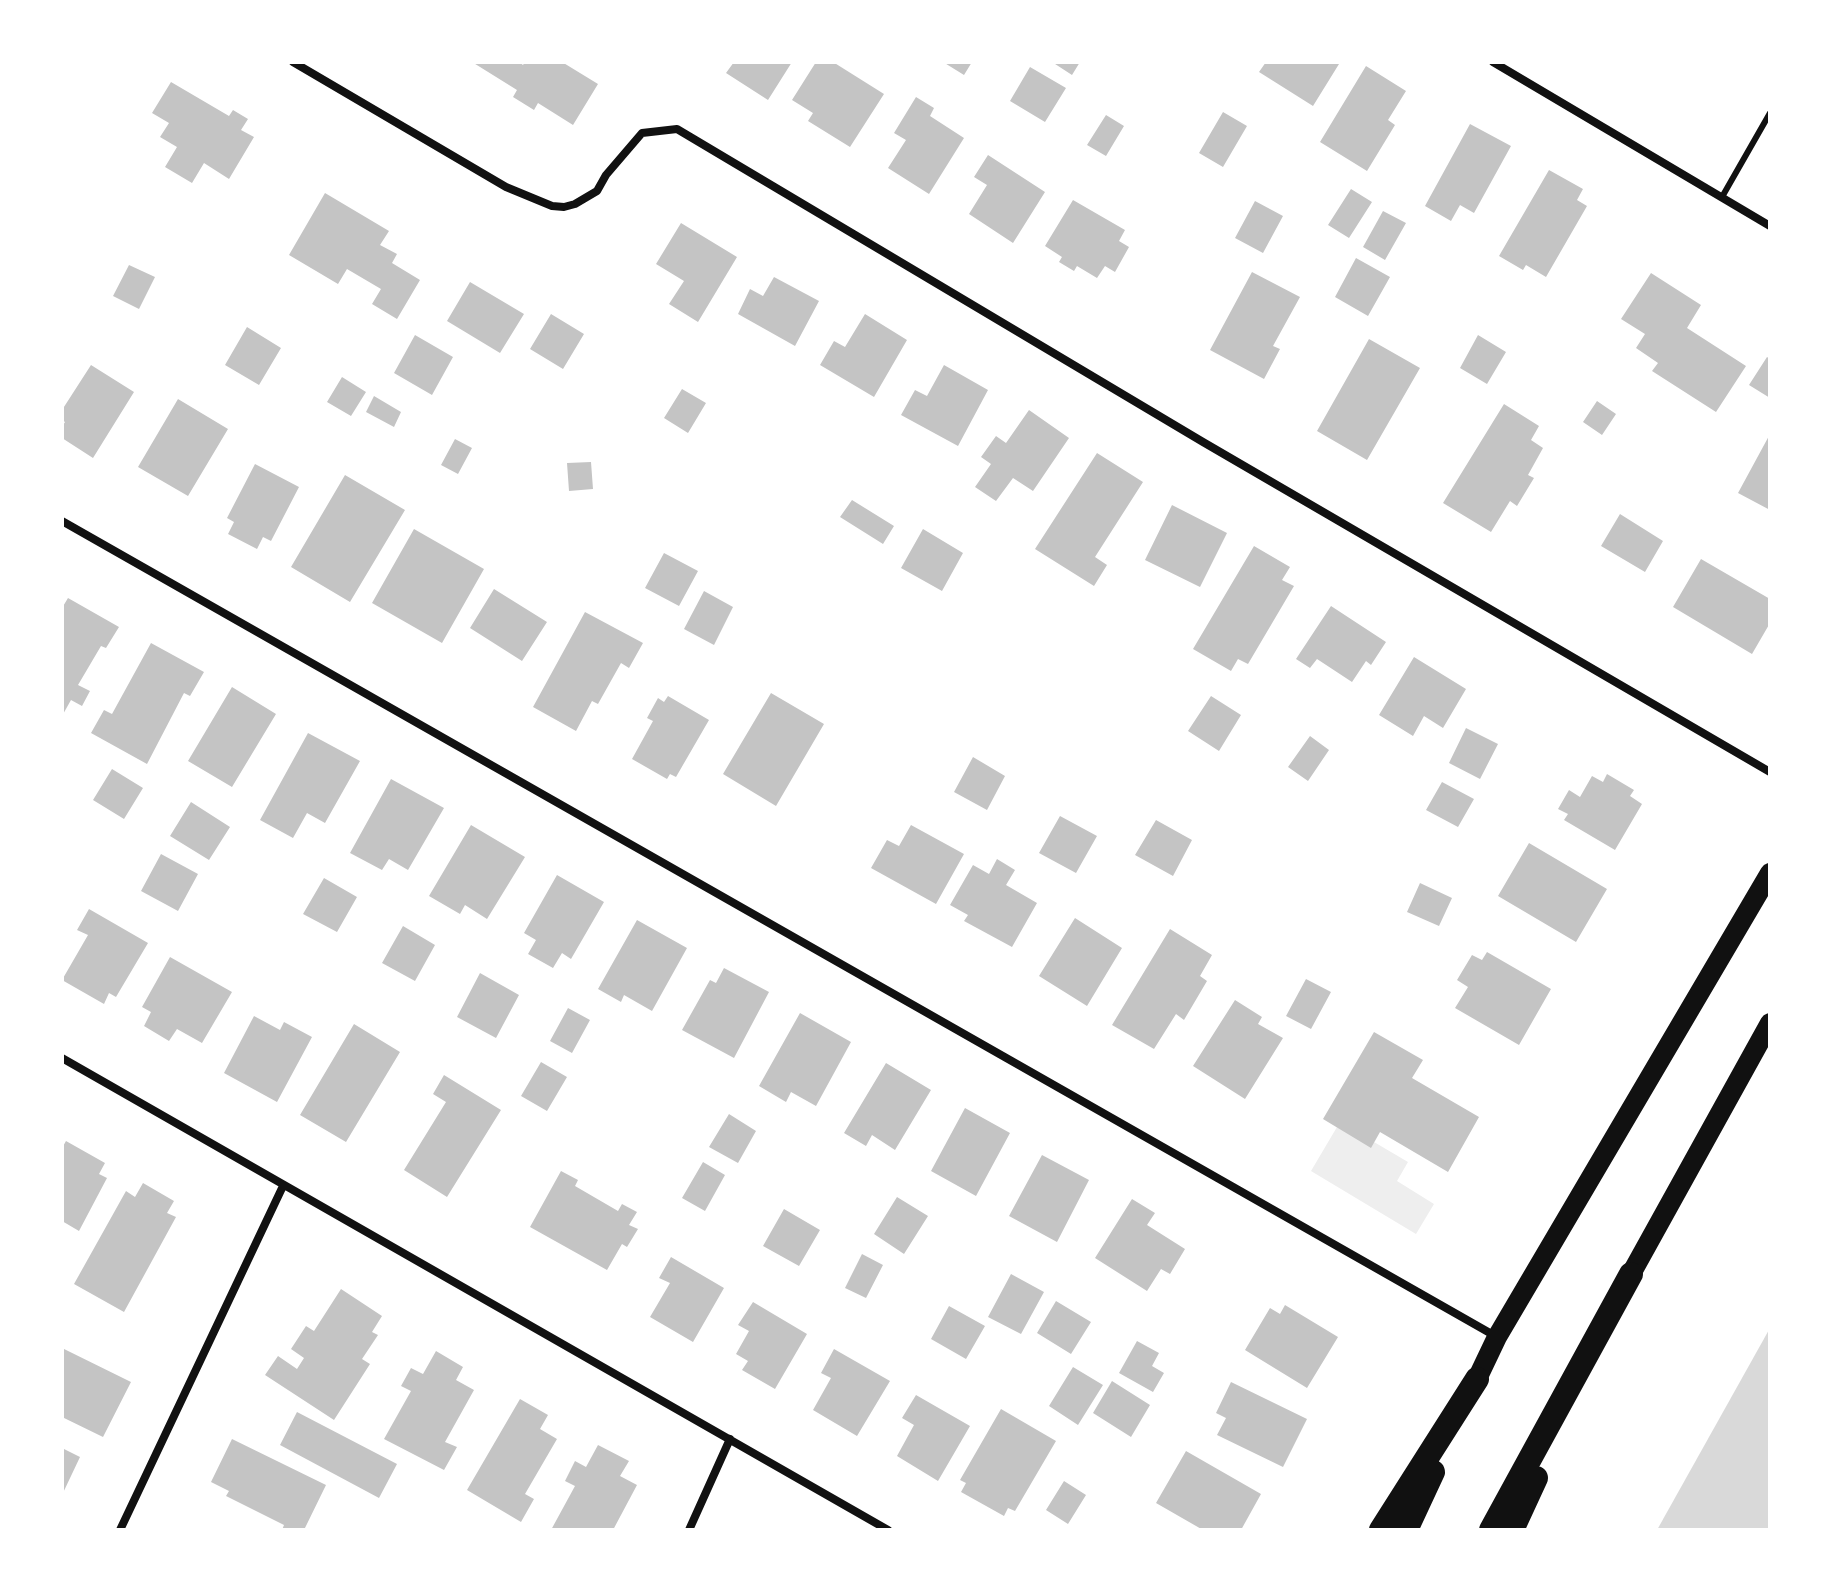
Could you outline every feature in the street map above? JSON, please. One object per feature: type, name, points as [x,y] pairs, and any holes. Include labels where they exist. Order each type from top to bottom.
[{"type":"highway","points":[[1491,1530],[1631,1274]]},
{"type":"highway","points":[[1512,1530],[1631,1274]]},
{"type":"highway","points":[[1381,1530],[1477,1379]]},
{"type":"highway","points":[[1406,1530],[1477,1379]]},
{"type":"main road","points":[[1477,1379],[1497,1337],[1770,873]]},
{"type":"main road","points":[[1631,1274],[1770,1023]]},
{"type":"street","points":[[293,62],[506,187],[552,206],[575,204],[597,191],[606,175],[642,133],[677,129],[1216,450],[1770,772]]},
{"type":"street","points":[[1493,62],[1770,226]]},
{"type":"street","points":[[62,521],[1497,1337]]},
{"type":"street","points":[[62,1058],[888,1530]]},
{"type":"street","points":[[120,1530],[283,1186]]},
{"type":"street","points":[[689,1530],[730,1439]]},
{"type":"lane","points":[[1722,197],[1770,113]]},
{"type":"shaded area","points":[[1337,1127],[1374,1142],[1408,1162],[1397,1181],[1434,1204],[1416,1234],[1311,1171]]},
{"type":"shaded area","points":[[1770,1328],[1770,1530],[1657,1530]]},
{"type":"building","points":[[472,62],[519,62],[523,65],[525,62],[562,62],[598,84],[573,125],[538,103],[534,110],[513,97],[517,90]]},
{"type":"building","points":[[734,62],[792,62],[768,100],[726,73]]},
{"type":"building","points":[[816,62],[833,62],[884,94],[850,147],[808,121],[813,113],[792,100]]},
{"type":"building","points":[[943,62],[972,62],[964,75]]},
{"type":"building","points":[[1052,62],[1080,62],[1072,75]]},
{"type":"building","points":[[1266,62],[1339,64],[1313,106],[1259,72]]},
{"type":"building","points":[[1366,66],[1406,91],[1388,120],[1395,125],[1367,171],[1320,142]]},
{"type":"building","points":[[1030,67],[1066,88],[1045,122],[1010,101]]},
{"type":"building","points":[[171,82],[229,116],[233,110],[248,119],[241,130],[254,137],[229,179],[204,163],[192,183],[165,167],[177,147],[160,137],[169,123],[152,113]]},
{"type":"building","points":[[916,97],[934,108],[930,116],[964,138],[929,194],[888,168],[906,140],[894,133]]},
{"type":"building","points":[[1223,112],[1247,126],[1223,167],[1199,153]]},
{"type":"building","points":[[1106,115],[1124,126],[1106,156],[1087,145]]},
{"type":"building","points":[[1470,124],[1511,146],[1474,213],[1460,205],[1451,221],[1425,206]]},
{"type":"building","points":[[988,155],[1045,192],[1013,243],[969,214],[987,185],[974,177]]},
{"type":"building","points":[[1549,170],[1583,189],[1577,200],[1587,206],[1546,277],[1526,265],[1523,270],[1499,256]]},
{"type":"building","points":[[1351,189],[1372,202],[1349,238],[1328,225]]},
{"type":"building","points":[[325,193],[389,231],[380,245],[397,254],[392,263],[420,280],[397,319],[372,304],[381,289],[347,269],[338,284],[289,255]]},
{"type":"building","points":[[1073,200],[1125,230],[1119,241],[1129,247],[1115,272],[1105,266],[1097,278],[1077,266],[1074,271],[1059,262],[1062,257],[1045,246]]},
{"type":"building","points":[[1255,201],[1283,216],[1263,253],[1235,238]]},
{"type":"building","points":[[1383,211],[1406,223],[1385,260],[1363,247]]},
{"type":"building","points":[[681,223],[737,257],[698,322],[669,304],[684,281],[656,264]]},
{"type":"building","points":[[1356,258],[1390,277],[1368,316],[1335,297]]},
{"type":"building","points":[[129,265],[155,277],[139,309],[113,296]]},
{"type":"building","points":[[1252,272],[1300,297],[1273,346],[1280,349],[1264,379],[1210,350]]},
{"type":"building","points":[[1651,273],[1701,305],[1687,328],[1746,366],[1716,412],[1652,371],[1658,363],[1636,348],[1645,334],[1621,319]]},
{"type":"building","points":[[774,277],[819,301],[795,346],[738,314],[750,289],[763,296]]},
{"type":"building","points":[[470,282],[524,314],[500,353],[447,321]]},
{"type":"building","points":[[551,314],[584,334],[563,369],[530,349]]},
{"type":"building","points":[[865,314],[907,340],[874,397],[820,365],[834,341],[845,347]]},
{"type":"building","points":[[247,327],[281,348],[259,385],[225,365]]},
{"type":"building","points":[[415,335],[453,357],[432,395],[394,373]]},
{"type":"building","points":[[1478,335],[1506,352],[1487,384],[1460,368]]},
{"type":"building","points":[[1369,339],[1420,368],[1367,460],[1317,431]]},
{"type":"building","points":[[1767,357],[1770,359],[1770,398],[1749,385]]},
{"type":"building","points":[[91,365],[134,392],[93,458],[62,438],[65,422],[62,420],[62,410]]},
{"type":"building","points":[[944,365],[988,390],[958,446],[901,415],[915,390],[927,396]]},
{"type":"building","points":[[342,377],[366,392],[351,416],[327,402]]},
{"type":"building","points":[[682,389],[706,403],[688,433],[664,418]]},
{"type":"building","points":[[374,396],[401,412],[394,427],[366,412]]},
{"type":"building","points":[[178,399],[228,429],[188,496],[138,467]]},
{"type":"building","points":[[1597,401],[1616,414],[1602,435],[1583,422]]},
{"type":"building","points":[[1504,404],[1539,426],[1531,440],[1543,448],[1528,475],[1534,478],[1517,506],[1510,501],[1491,532],[1443,503]]},
{"type":"building","points":[[1029,410],[1069,438],[1033,491],[1013,478],[996,501],[975,487],[991,464],[981,457],[996,436],[1006,443]]},
{"type":"building","points":[[1770,434],[1770,510],[1738,493]]},
{"type":"building","points":[[455,439],[472,448],[458,474],[441,465]]},
{"type":"building","points":[[1097,453],[1143,482],[1095,557],[1107,565],[1094,586],[1035,549]]},
{"type":"building","points":[[591,462],[593,489],[569,491],[567,463]]},
{"type":"building","points":[[255,464],[299,487],[271,541],[263,537],[257,549],[228,534],[234,522],[227,518]]},
{"type":"building","points":[[345,475],[405,510],[350,602],[291,567]]},
{"type":"building","points":[[852,500],[894,526],[883,544],[840,517]]},
{"type":"building","points":[[1172,505],[1227,533],[1200,587],[1145,560]]},
{"type":"building","points":[[1620,514],[1663,541],[1645,572],[1601,546]]},
{"type":"building","points":[[414,529],[484,569],[442,643],[372,603]]},
{"type":"building","points":[[923,529],[963,553],[942,591],[901,568]]},
{"type":"building","points":[[1254,546],[1290,567],[1282,580],[1294,586],[1248,664],[1238,659],[1231,671],[1193,649]]},
{"type":"building","points":[[664,553],[698,571],[679,606],[645,588]]},
{"type":"building","points":[[1701,559],[1770,599],[1770,623],[1752,654],[1673,607]]},
{"type":"building","points":[[494,589],[547,622],[522,661],[470,628]]},
{"type":"building","points":[[704,591],[733,607],[714,645],[684,629]]},
{"type":"building","points":[[68,598],[119,627],[106,648],[101,646],[78,685],[90,691],[82,706],[71,700],[62,716],[62,608]]},
{"type":"building","points":[[1331,606],[1386,642],[1371,665],[1366,661],[1352,682],[1317,659],[1310,668],[1296,659]]},
{"type":"building","points":[[585,612],[643,643],[629,668],[621,663],[598,704],[592,701],[576,731],[533,707]]},
{"type":"building","points":[[151,643],[204,672],[190,696],[184,693],[147,764],[91,733],[104,710],[112,714]]},
{"type":"building","points":[[1414,657],[1466,689],[1443,728],[1424,716],[1413,736],[1379,715]]},
{"type":"building","points":[[232,687],[276,714],[232,787],[188,761]]},
{"type":"building","points":[[771,693],[824,724],[776,806],[723,774]]},
{"type":"building","points":[[668,696],[709,720],[676,777],[670,774],[667,779],[632,759],[653,721],[647,718],[658,698],[664,702]]},
{"type":"building","points":[[1211,696],[1241,715],[1219,751],[1188,731]]},
{"type":"building","points":[[1466,728],[1498,744],[1480,779],[1449,763]]},
{"type":"building","points":[[308,733],[360,761],[325,823],[307,813],[293,838],[260,820]]},
{"type":"building","points":[[1310,736],[1329,750],[1308,781],[1288,767]]},
{"type":"building","points":[[973,757],[1005,776],[987,810],[954,792]]},
{"type":"building","points":[[112,769],[143,788],[124,819],[93,800]]},
{"type":"building","points":[[1607,774],[1634,790],[1630,796],[1642,804],[1615,850],[1564,820],[1568,814],[1558,809],[1569,790],[1580,797],[1592,776],[1603,782]]},
{"type":"building","points":[[391,779],[444,808],[408,870],[389,859],[382,870],[350,853]]},
{"type":"building","points":[[1442,782],[1474,799],[1458,827],[1426,810]]},
{"type":"building","points":[[191,802],[230,827],[209,860],[170,836]]},
{"type":"building","points":[[1060,816],[1097,836],[1076,873],[1039,853]]},
{"type":"building","points":[[1156,820],[1192,840],[1173,876],[1135,855]]},
{"type":"building","points":[[471,825],[525,857],[487,919],[465,905],[460,914],[429,896]]},
{"type":"building","points":[[911,825],[964,854],[936,904],[871,868],[887,840],[899,846]]},
{"type":"building","points":[[1529,843],[1607,889],[1576,942],[1498,896]]},
{"type":"building","points":[[161,854],[198,874],[178,911],[141,891]]},
{"type":"building","points":[[997,859],[1015,870],[1006,885],[1037,903],[1012,947],[964,921],[968,915],[950,905],[973,865],[989,874]]},
{"type":"building","points":[[557,875],[604,902],[571,959],[562,953],[553,968],[528,954],[536,940],[524,933]]},
{"type":"building","points":[[324,878],[357,897],[337,932],[303,914]]},
{"type":"building","points":[[1420,883],[1452,898],[1439,926],[1407,912]]},
{"type":"building","points":[[89,909],[148,943],[116,997],[109,993],[104,1004],[62,980],[88,935],[77,930]]},
{"type":"building","points":[[1075,918],[1122,948],[1087,1006],[1039,976]]},
{"type":"building","points":[[637,920],[687,948],[652,1011],[624,995],[621,1002],[598,989]]},
{"type":"building","points":[[403,926],[435,945],[415,981],[382,963]]},
{"type":"building","points":[[1170,929],[1212,955],[1200,976],[1207,981],[1184,1020],[1176,1014],[1154,1049],[1112,1025]]},
{"type":"building","points":[[1487,952],[1551,989],[1519,1045],[1455,1008],[1468,987],[1457,980],[1472,955],[1482,960]]},
{"type":"building","points":[[170,957],[232,992],[202,1043],[177,1029],[169,1041],[144,1026],[151,1012],[142,1007]]},
{"type":"building","points":[[724,968],[769,992],[734,1058],[682,1030],[710,980],[716,983]]},
{"type":"building","points":[[480,973],[519,995],[496,1038],[457,1017]]},
{"type":"building","points":[[1306,979],[1331,992],[1311,1029],[1286,1016]]},
{"type":"building","points":[[1235,1000],[1262,1017],[1258,1024],[1283,1038],[1245,1099],[1193,1066]]},
{"type":"building","points":[[568,1008],[590,1020],[572,1053],[550,1041]]},
{"type":"building","points":[[800,1013],[851,1042],[816,1106],[791,1092],[786,1102],[759,1086]]},
{"type":"building","points":[[254,1016],[280,1030],[284,1022],[312,1037],[277,1102],[224,1073]]},
{"type":"building","points":[[354,1024],[400,1052],[346,1142],[300,1115]]},
{"type":"building","points":[[1374,1032],[1423,1060],[1412,1078],[1479,1117],[1448,1172],[1380,1132],[1371,1148],[1323,1119]]},
{"type":"building","points":[[541,1062],[567,1077],[547,1111],[521,1096]]},
{"type":"building","points":[[886,1063],[931,1090],[895,1150],[872,1135],[866,1146],[844,1133]]},
{"type":"building","points":[[444,1075],[501,1110],[447,1197],[404,1170],[446,1102],[433,1094]]},
{"type":"building","points":[[965,1108],[1010,1133],[976,1196],[931,1171]]},
{"type":"building","points":[[729,1114],[756,1131],[738,1163],[709,1147]]},
{"type":"building","points":[[66,1141],[105,1163],[99,1174],[107,1178],[79,1231],[62,1221],[62,1148]]},
{"type":"building","points":[[1042,1155],[1089,1180],[1057,1242],[1009,1216]]},
{"type":"building","points":[[703,1162],[725,1175],[705,1211],[682,1198]]},
{"type":"building","points":[[561,1171],[578,1180],[575,1186],[618,1211],[622,1204],[637,1212],[629,1225],[638,1229],[627,1247],[622,1244],[607,1270],[530,1227]]},
{"type":"building","points":[[143,1183],[174,1201],[167,1213],[176,1217],[124,1312],[74,1284],[126,1191],[135,1197]]},
{"type":"building","points":[[897,1197],[928,1216],[904,1254],[874,1234]]},
{"type":"building","points":[[1132,1199],[1155,1213],[1147,1225],[1185,1249],[1170,1274],[1161,1269],[1147,1291],[1095,1258]]},
{"type":"building","points":[[784,1209],[820,1230],[799,1266],[763,1246]]},
{"type":"building","points":[[862,1254],[883,1265],[866,1298],[845,1288]]},
{"type":"building","points":[[671,1257],[724,1288],[693,1342],[650,1317],[670,1283],[659,1278]]},
{"type":"building","points":[[1011,1274],[1044,1292],[1021,1334],[988,1317]]},
{"type":"building","points":[[341,1289],[382,1316],[372,1332],[378,1335],[362,1359],[370,1364],[334,1420],[265,1375],[278,1356],[297,1369],[304,1358],[291,1349],[306,1326],[314,1331]]},
{"type":"building","points":[[1056,1301],[1091,1322],[1071,1354],[1037,1333]]},
{"type":"building","points":[[753,1302],[807,1334],[775,1389],[742,1370],[748,1361],[736,1354],[749,1331],[738,1325]]},
{"type":"building","points":[[1285,1305],[1338,1337],[1307,1388],[1245,1350],[1270,1308],[1280,1314]]},
{"type":"building","points":[[949,1306],[985,1326],[966,1359],[931,1339]]},
{"type":"building","points":[[1137,1341],[1159,1353],[1152,1366],[1164,1373],[1153,1392],[1119,1373]]},
{"type":"building","points":[[62,1348],[131,1382],[103,1437],[62,1417]]},
{"type":"building","points":[[834,1349],[890,1381],[857,1436],[813,1410],[831,1378],[821,1373]]},
{"type":"building","points":[[436,1351],[463,1367],[456,1380],[474,1390],[445,1442],[457,1447],[444,1470],[384,1439],[411,1391],[401,1386],[411,1368],[423,1374]]},
{"type":"building","points":[[1073,1367],[1103,1385],[1078,1425],[1049,1406]]},
{"type":"building","points":[[1112,1381],[1150,1405],[1131,1437],[1093,1413]]},
{"type":"building","points":[[1231,1382],[1307,1419],[1283,1467],[1217,1435],[1226,1418],[1216,1413]]},
{"type":"building","points":[[916,1395],[970,1426],[938,1481],[897,1456],[914,1425],[902,1418]]},
{"type":"building","points":[[520,1399],[548,1415],[540,1429],[557,1439],[525,1494],[534,1499],[521,1522],[467,1490]]},
{"type":"building","points":[[1001,1409],[1056,1441],[1015,1511],[1008,1508],[1004,1516],[961,1492],[966,1483],[960,1480]]},
{"type":"building","points":[[297,1412],[397,1464],[379,1498],[280,1445]]},
{"type":"building","points":[[232,1439],[326,1485],[304,1530],[282,1530],[284,1525],[226,1496],[229,1491],[211,1482]]},
{"type":"building","points":[[598,1445],[629,1461],[620,1476],[637,1485],[613,1530],[551,1530],[575,1486],[565,1481],[575,1461],[586,1467]]},
{"type":"building","points":[[62,1448],[80,1457],[62,1495]]},
{"type":"building","points":[[1186,1451],[1261,1494],[1241,1530],[1203,1530],[1156,1503]]},
{"type":"building","points":[[1064,1481],[1086,1495],[1068,1524],[1046,1510]]}]
